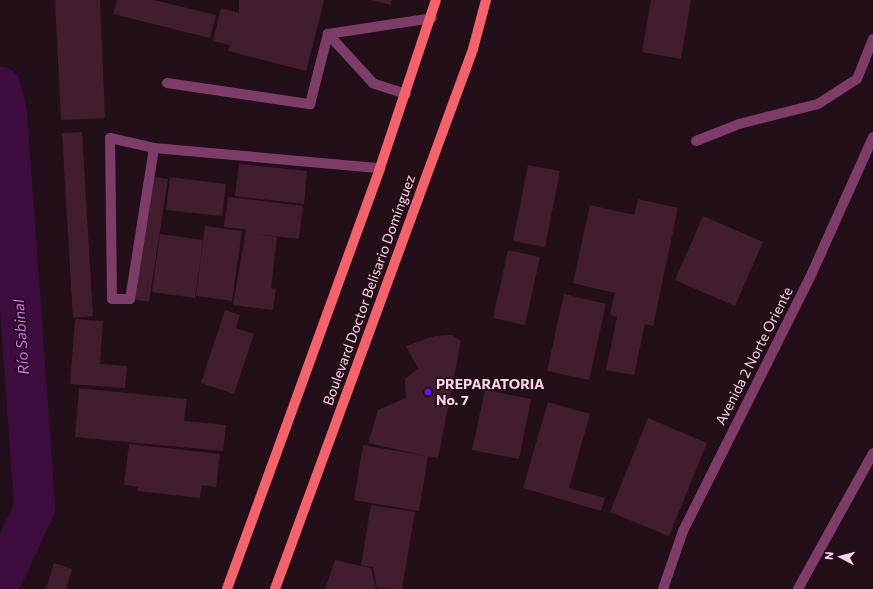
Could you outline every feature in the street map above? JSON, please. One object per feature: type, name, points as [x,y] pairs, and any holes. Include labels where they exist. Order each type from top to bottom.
[{"type":"main road","points":[[227,589],[380,168],[432,18],[436,0]]},
{"type":"main road","name":"Boulevard Doctor Belisario Domínguez","points":[[275,589],[473,49],[486,0]]},
{"type":"lane","points":[[328,34],[432,18]]},
{"type":"lane","points":[[167,83],[310,104],[328,34]]},
{"type":"lane","points":[[328,34],[373,83],[406,94]]},
{"type":"lane","points":[[696,141],[739,124],[818,104],[857,79],[873,39]]},
{"type":"lane","name":"Avenida 2 Norte Oriente","points":[[663,589],[687,524],[812,273],[873,136]]},
{"type":"lane","points":[[154,148],[130,299],[112,299],[110,138],[154,148],[380,168]]},
{"type":"lane","points":[[798,589],[872,457]]},
{"type":"building","points":[[55,0],[100,0],[105,118],[61,120]]},
{"type":"building","points":[[117,0],[154,0],[216,15],[210,38],[113,14]]},
{"type":"building","points":[[239,0],[324,0],[306,71],[228,51],[230,45],[213,41],[221,8],[239,13]]},
{"type":"building","points":[[371,0],[392,0],[391,5]]},
{"type":"building","points":[[651,0],[691,0],[681,59],[642,52]]},
{"type":"building","points":[[82,132],[93,316],[73,318],[62,133]]},
{"type":"building","points":[[239,164],[307,171],[304,204],[235,196]]},
{"type":"building","points":[[528,165],[560,171],[545,247],[513,241]]},
{"type":"building","points":[[151,176],[168,179],[149,302],[132,299]]},
{"type":"building","points":[[170,177],[226,184],[222,216],[166,210]]},
{"type":"building","points":[[228,197],[303,206],[299,239],[256,234],[277,237],[271,288],[276,289],[273,310],[233,305],[246,229],[224,227]]},
{"type":"building","points":[[638,199],[678,208],[653,326],[645,324],[634,375],[606,370],[617,317],[610,315],[615,293],[573,283],[590,205],[634,215]]},
{"type":"building","points":[[703,216],[763,242],[735,306],[675,280]]},
{"type":"building","points":[[205,226],[242,231],[232,301],[196,296]]},
{"type":"building","points":[[160,234],[203,240],[195,298],[152,292]]},
{"type":"building","points":[[508,250],[540,257],[525,325],[493,318]]},
{"type":"building","points":[[564,294],[606,304],[589,380],[547,371]]},
{"type":"building","points":[[225,310],[240,315],[236,328],[254,334],[234,394],[201,383]]},
{"type":"building","points":[[75,319],[103,321],[100,364],[127,366],[125,388],[70,384]]},
{"type":"building","name":"PREPARATORIA No. 7","points":[[452,335],[461,341],[438,458],[428,456],[419,511],[354,500],[363,445],[426,456],[368,443],[378,410],[406,398],[405,379],[418,368],[406,346],[435,336]]},
{"type":"building","points":[[79,388],[187,399],[184,421],[226,425],[223,451],[75,437]]},
{"type":"building","points":[[485,390],[531,399],[519,459],[472,450]]},
{"type":"building","points":[[548,402],[590,414],[569,488],[605,498],[601,511],[523,488]]},
{"type":"building","points":[[648,418],[707,443],[669,536],[610,512]]},
{"type":"building","points":[[129,444],[220,454],[216,487],[202,485],[200,498],[137,491],[138,487],[124,485]]},
{"type":"building","points":[[371,505],[415,512],[402,589],[377,588],[373,567],[361,565]]},
{"type":"building","points":[[335,560],[371,568],[376,589],[325,589]]},
{"type":"building","points":[[54,563],[72,569],[66,589],[46,589]]},
{"type":"waterway","name":"Río Sabinal","points":[[0,87],[6,113],[34,508],[2,576]]},
{"type":"waterway","name":"Río Sabinal","points":[[0,580],[2,576]]},
{"type":"place","name":"PREPARATORIA No. 7","points":[[428,392]]}]
